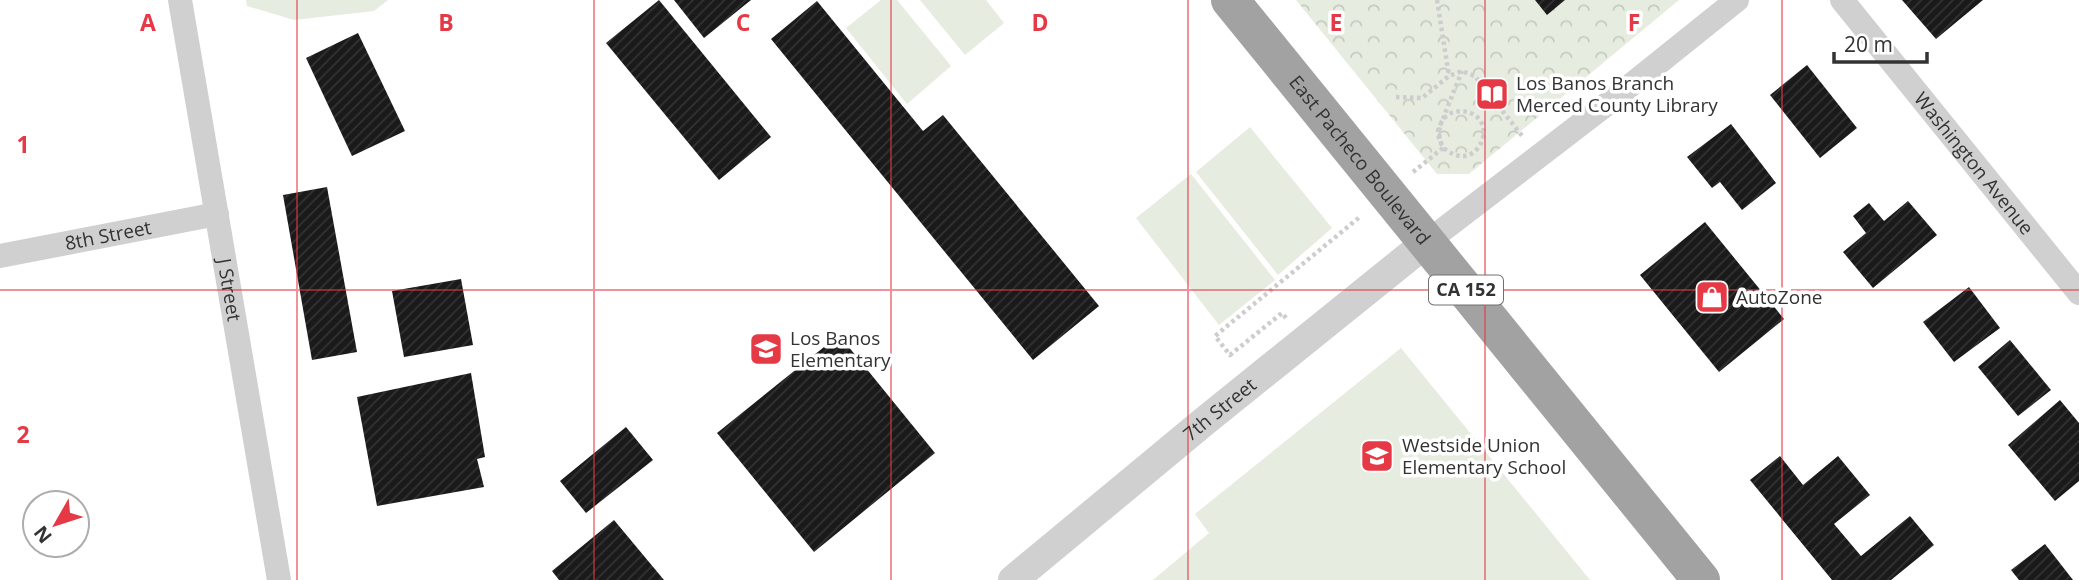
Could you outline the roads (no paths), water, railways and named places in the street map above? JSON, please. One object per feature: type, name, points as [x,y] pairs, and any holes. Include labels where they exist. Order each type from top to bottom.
[{"type":"highway","name":"East Pacheco Boulevard","points":[[1230,0],[1701,580]]},
{"type":"street","name":"J Street","points":[[180,0],[279,580]]},
{"type":"street","points":[[1427,242],[1737,0]]},
{"type":"street","name":"Washington Avenue","points":[[1842,0],[2079,293]]},
{"type":"street","name":"8th Street","points":[[0,256],[217,214]]},
{"type":"street","name":"7th Street","points":[[1013,580],[1427,242]]},
{"type":"place","name":"Los Banos Branch Merced County Library","points":[[1492,94]]},
{"type":"place","name":"AutoZone","points":[[1712,297]]},
{"type":"place","name":"Los Banos Elementary","points":[[766,349]]},
{"type":"place","name":"Westside Union Elementary School","points":[[1377,456]]}]
